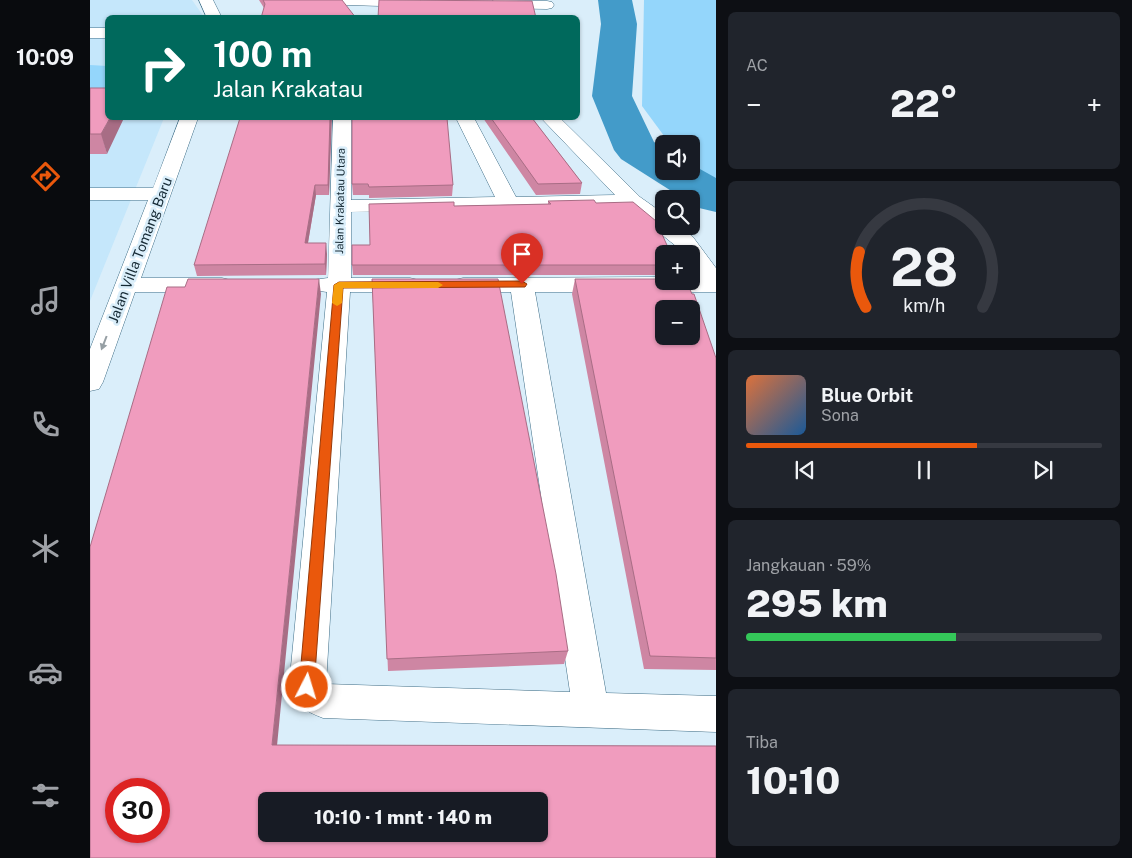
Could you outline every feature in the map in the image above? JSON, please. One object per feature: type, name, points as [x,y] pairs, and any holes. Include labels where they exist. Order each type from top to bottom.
[{"type":"street","points":[[206,0],[214,15]]},
{"type":"street","points":[[351,15],[346,1],[432,3]]},
{"type":"street","points":[[480,4],[547,8]]},
{"type":"street","points":[[90,33],[105,33]]},
{"type":"street","name":"Jalan Villa Tomang Baru","points":[[90,382],[188,120]]},
{"type":"street","name":"Jalan Krakatau Utara","points":[[342,120],[339,285],[307,687],[315,698],[323,701],[591,710]]},
{"type":"street","points":[[466,120],[509,204]]},
{"type":"street","points":[[552,120],[633,201],[655,219]]},
{"type":"street","points":[[90,194],[160,194]]},
{"type":"street","points":[[340,206],[633,201]]},
{"type":"street","points":[[676,235],[685,242],[716,285]]},
{"type":"street","points":[[522,284],[591,710],[716,714]]},
{"type":"street","points":[[126,285],[240,285]]},
{"type":"street","points":[[299,285],[716,285]]},
{"type":"shaded area","points":[[90,0],[192,0],[203,15],[105,15],[105,120],[163,120],[90,301]]},
{"type":"shaded area","points":[[644,0],[716,0],[716,180],[700,170],[700,135],[663,135],[642,106]]},
{"type":"shaded area","points":[[90,65],[105,66],[105,107],[90,107]]},
{"type":"building","points":[[263,0],[342,0],[354,15],[262,15],[265,4]]},
{"type":"building","points":[[379,0],[532,1],[535,15],[378,15]]},
{"type":"building","points":[[90,88],[105,88],[105,120],[109,120],[101,134],[90,134]]},
{"type":"building","points":[[239,120],[330,120],[328,185],[315,185],[305,243],[326,243],[325,264],[194,265]]},
{"type":"building","points":[[352,120],[447,120],[453,185],[369,187],[368,184],[352,184]]},
{"type":"building","points":[[492,120],[534,120],[582,183],[538,184]]},
{"type":"building","points":[[594,200],[596,203],[633,202],[655,220],[655,235],[662,235],[667,245],[655,245],[655,265],[352,265],[352,245],[370,245],[369,204],[454,202],[454,206],[551,204],[548,201]]},
{"type":"building","points":[[188,279],[319,279],[272,745],[716,746],[716,858],[90,858],[90,547],[167,287],[185,287]]},
{"type":"building","points":[[372,279],[498,279],[556,574],[568,651],[387,659]]},
{"type":"building","points":[[575,279],[655,279],[655,290],[690,290],[694,294],[696,300],[655,300],[655,345],[700,345],[700,311],[716,358],[716,658],[650,656]]},
{"type":"waterway","points":[[615,0],[619,24],[612,96],[636,150],[655,162]]},
{"type":"waterway","points":[[686,180],[716,198]]},
{"type":"slow traffic","points":[[337,303],[339,285],[438,285]]},
{"type":"route","points":[[307,687],[339,285],[522,284]]}]
